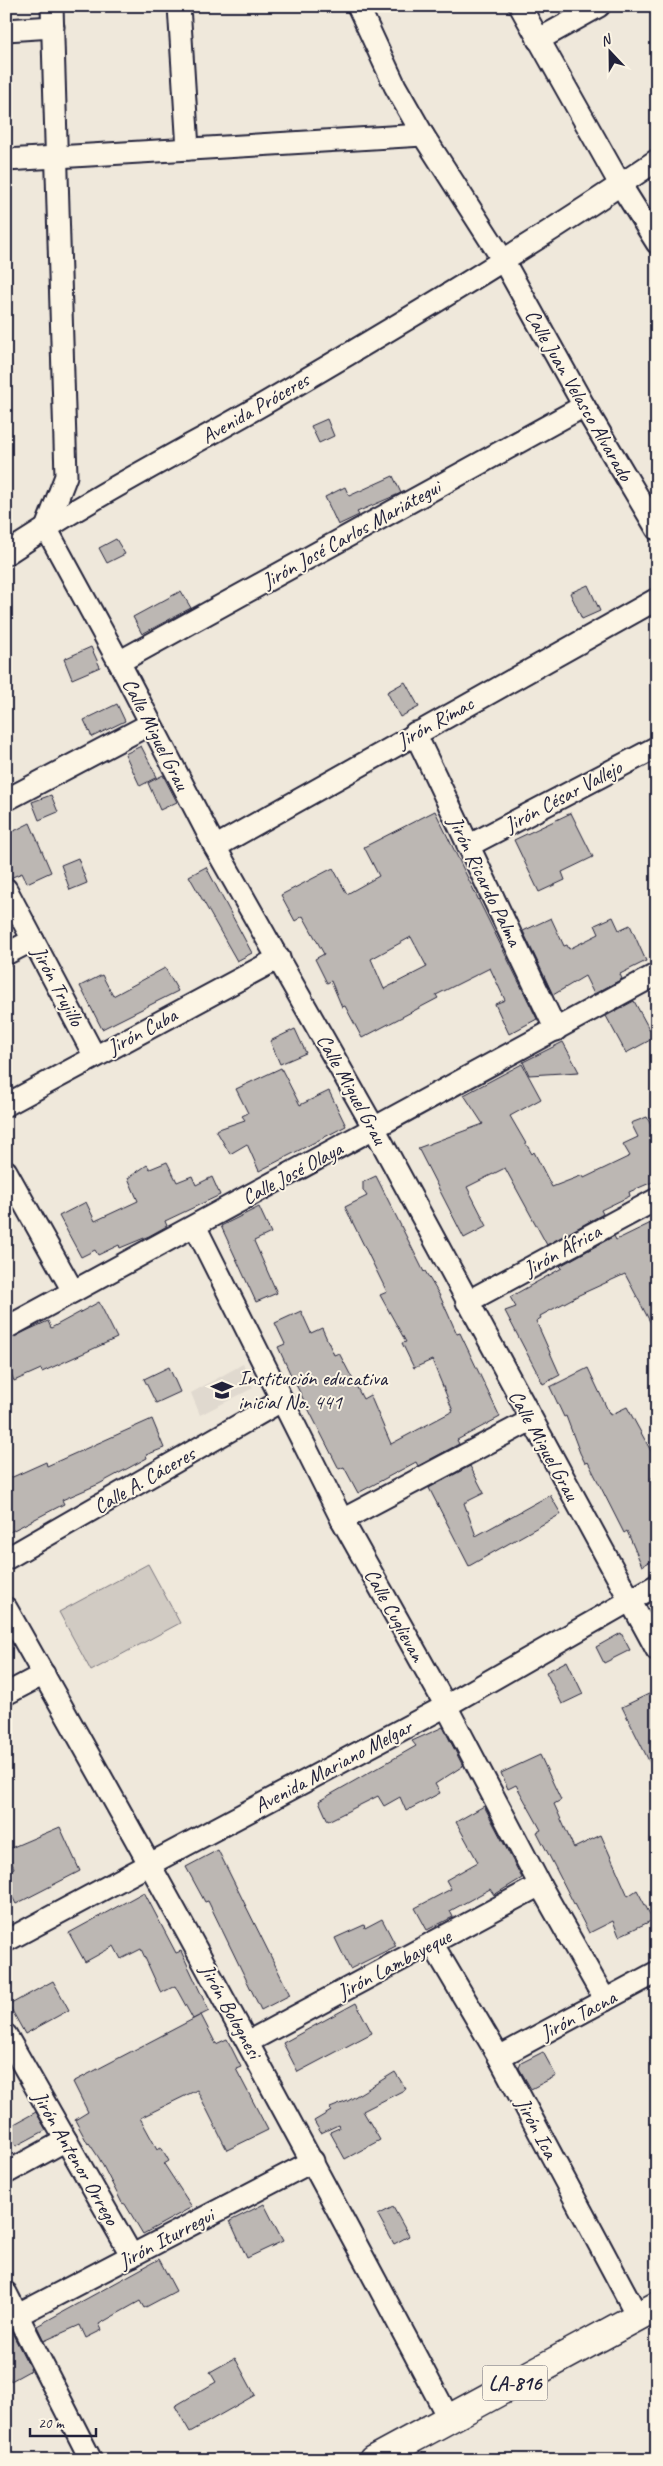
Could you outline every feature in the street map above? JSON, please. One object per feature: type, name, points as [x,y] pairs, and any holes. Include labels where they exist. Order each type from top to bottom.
[{"type":"highway","name":"LA-816","points":[[373,2460],[647,2312]]},
{"type":"street","points":[[46,528],[66,476],[58,157],[52,6]]},
{"type":"street","points":[[180,6],[188,149]]},
{"type":"street","name":"Calle Juan Velasco Alvarado","points":[[358,6],[395,86],[423,135],[503,260],[584,406],[657,529]]},
{"type":"street","points":[[520,6],[620,184],[655,235]]},
{"type":"street","points":[[538,40],[599,6]]},
{"type":"street","points":[[6,30],[53,28]]},
{"type":"street","points":[[6,160],[423,135]]},
{"type":"street","name":"Avenida Próceres","points":[[6,554],[46,528],[268,401],[503,260],[657,160]]},
{"type":"street","name":"Jirón José Carlos Mariátegui","points":[[119,662],[584,406]]},
{"type":"street","name":"Calle Miguel Grau","points":[[46,528],[119,662],[215,847],[374,1128],[657,1650]]},
{"type":"street","name":"Jirón Rímac","points":[[215,847],[414,733],[657,599]]},
{"type":"street","points":[[6,800],[150,724]]},
{"type":"street","name":"Jirón Ricardo Palma","points":[[414,733],[556,1030]]},
{"type":"street","name":"Jirón César Vallejo","points":[[468,846],[657,747]]},
{"type":"street","name":"Jirón Trujillo","points":[[6,889],[95,1057]]},
{"type":"street","points":[[6,954],[33,940]]},
{"type":"street","name":"Jirón Cuba","points":[[6,1105],[279,958]]},
{"type":"street","name":"Calle José Olaya","points":[[6,1328],[657,974]]},
{"type":"street","points":[[6,1171],[72,1291]]},
{"type":"street","name":"Jirón África","points":[[467,1302],[655,1203]]},
{"type":"street","name":"Calle Cuglievan","points":[[195,1226],[342,1520],[446,1706],[540,1885],[605,2000]]},
{"type":"street","name":"Calle A. Cáceres","points":[[6,1559],[281,1400]]},
{"type":"street","points":[[342,1520],[531,1420]]},
{"type":"street","name":"Avenida Mariano Melgar","points":[[6,1941],[446,1706],[629,1599],[657,1585]]},
{"type":"street","name":"Jirón Bolognesi","points":[[6,1608],[151,1863],[313,2161],[449,2419]]},
{"type":"street","points":[[6,1694],[44,1674]]},
{"type":"street","name":"Jirón Lambayeque","points":[[248,2042],[540,1885]]},
{"type":"street","name":"Jirón Ica","points":[[432,1943],[647,2312]]},
{"type":"street","name":"Jirón Tacna","points":[[499,2057],[657,1972]]},
{"type":"street","name":"Jirón Antenor Orrego","points":[[6,2035],[132,2256]]},
{"type":"street","points":[[6,2172],[66,2140]]},
{"type":"street","name":"Jirón Iturregui","points":[[18,2315],[313,2161]]},
{"type":"street","points":[[6,2293],[91,2460]]},
{"type":"shaded area","name":"Institución educativa inicial No. 441","points":[[243,1364],[253,1388],[200,1415],[191,1393]]},
{"type":"shaded area","points":[[148,1564],[180,1623],[91,1671],[59,1612]]},
{"type":"building","points":[[327,419],[334,436],[319,443],[311,426]]},
{"type":"building","points":[[393,476],[401,493],[357,512],[359,515],[338,525],[325,497],[345,487],[349,496]]},
{"type":"building","points":[[116,539],[125,554],[107,563],[99,548]]},
{"type":"building","points":[[588,585],[600,611],[582,619],[570,593]]},
{"type":"building","points":[[181,591],[191,608],[142,634],[133,617]]},
{"type":"building","points":[[91,647],[100,667],[72,679],[64,659]]},
{"type":"building","points":[[405,682],[419,707],[400,717],[387,692]]},
{"type":"building","points":[[117,704],[125,721],[92,737],[84,720]]},
{"type":"building","points":[[141,746],[157,777],[140,786],[125,754]]},
{"type":"building","points":[[163,775],[177,802],[160,810],[148,783]]},
{"type":"building","points":[[51,795],[58,812],[39,820],[32,802]]},
{"type":"building","points":[[435,811],[537,1019],[509,1034],[495,1004],[505,1000],[490,968],[436,995],[438,998],[362,1038],[345,1006],[342,1007],[331,981],[327,983],[315,959],[324,954],[303,916],[295,921],[281,895],[333,868],[347,894],[379,876],[364,847]],"holes":[[[411,937],[427,967],[384,989],[371,959]]]},
{"type":"building","points":[[571,813],[593,857],[562,872],[565,880],[539,892],[514,840]]},
{"type":"building","points":[[30,823],[51,872],[27,883],[22,873],[10,878],[6,877],[6,835]]},
{"type":"building","points":[[78,858],[87,883],[70,890],[61,865]]},
{"type":"building","points":[[206,867],[252,953],[237,961],[189,876]]},
{"type":"building","points":[[613,917],[619,930],[630,925],[646,961],[620,974],[622,979],[594,994],[585,976],[553,995],[523,931],[551,918],[564,946],[567,945],[569,949],[599,934],[595,925]]},
{"type":"building","points":[[165,968],[178,991],[102,1029],[80,986],[102,975],[113,996]]},
{"type":"building","points":[[634,1001],[654,1038],[626,1053],[606,1016]]},
{"type":"building","points":[[295,1029],[306,1053],[280,1064],[270,1041]]},
{"type":"building","points":[[563,1042],[579,1072],[529,1075],[523,1062]]},
{"type":"building","points":[[522,1064],[541,1099],[510,1116],[532,1154],[534,1152],[552,1187],[583,1175],[584,1178],[630,1156],[623,1144],[638,1137],[631,1123],[647,1117],[657,1139],[657,1180],[629,1192],[630,1196],[601,1210],[603,1214],[547,1245],[505,1168],[467,1187],[487,1226],[464,1238],[418,1148],[483,1124],[464,1095]]},
{"type":"building","points":[[281,1068],[300,1105],[329,1091],[346,1126],[259,1171],[247,1144],[230,1154],[216,1130],[245,1120],[242,1116],[248,1113],[236,1089]]},
{"type":"building","points":[[167,1162],[177,1182],[192,1176],[196,1185],[212,1177],[220,1195],[165,1221],[167,1226],[149,1236],[120,1248],[119,1245],[98,1255],[95,1250],[81,1257],[59,1216],[86,1202],[95,1221],[138,1201],[128,1178],[147,1165],[150,1169]]},
{"type":"building","points":[[376,1176],[424,1272],[440,1296],[457,1334],[460,1333],[500,1417],[457,1440],[459,1444],[418,1466],[416,1462],[358,1493],[344,1467],[339,1469],[290,1373],[278,1347],[285,1344],[275,1323],[301,1311],[311,1333],[322,1328],[334,1355],[339,1353],[363,1399],[370,1395],[391,1444],[453,1411],[432,1360],[414,1368],[402,1343],[406,1342],[380,1295],[387,1292],[345,1207],[367,1196],[363,1190],[363,1182]]},
{"type":"building","points":[[259,1207],[271,1233],[254,1241],[277,1293],[256,1302],[221,1226]]},
{"type":"building","points":[[657,1220],[657,1335],[625,1274],[579,1295],[540,1316],[541,1318],[536,1321],[560,1375],[543,1384],[505,1311],[516,1307],[510,1297],[614,1236],[616,1240]]},
{"type":"building","points":[[99,1302],[117,1338],[42,1372],[41,1369],[14,1381],[11,1373],[6,1375],[6,1340],[48,1321],[51,1328]]},
{"type":"building","points":[[169,1367],[180,1392],[156,1403],[144,1379]]},
{"type":"building","points":[[588,1368],[610,1415],[627,1407],[657,1462],[657,1474],[651,1478],[657,1489],[657,1558],[642,1566],[627,1531],[624,1533],[588,1462],[585,1463],[566,1416],[564,1417],[550,1387]]},
{"type":"building","points":[[152,1419],[164,1448],[146,1455],[147,1458],[99,1484],[62,1500],[64,1504],[6,1534],[6,1480],[46,1462],[47,1466]]},
{"type":"building","points":[[470,1466],[484,1493],[464,1503],[476,1536],[550,1495],[561,1514],[469,1566],[429,1488]]},
{"type":"building","points":[[621,1633],[630,1650],[604,1663],[596,1647]]},
{"type":"building","points":[[567,1661],[583,1694],[562,1704],[546,1672]]},
{"type":"building","points":[[657,1690],[657,1777],[622,1707]]},
{"type":"building","points":[[443,1727],[463,1766],[435,1784],[440,1793],[406,1811],[400,1797],[384,1806],[378,1796],[328,1821],[319,1801],[416,1746],[412,1741]]},
{"type":"building","points":[[540,1755],[561,1800],[554,1804],[574,1848],[601,1835],[628,1896],[637,1890],[653,1920],[619,1936],[613,1921],[589,1933],[537,1832],[541,1830],[516,1785],[508,1789],[501,1773]]},
{"type":"building","points":[[484,1806],[522,1878],[494,1895],[490,1889],[450,1911],[453,1917],[427,1930],[415,1908],[451,1889],[446,1880],[478,1862],[456,1822]]},
{"type":"building","points":[[60,1827],[80,1871],[16,1904],[6,1885],[6,1873],[14,1868],[6,1850]]},
{"type":"building","points":[[218,1850],[290,1995],[261,2010],[208,1901],[205,1902],[186,1867]]},
{"type":"building","points":[[144,1892],[176,1953],[181,1951],[209,2011],[193,2019],[175,1986],[161,1993],[141,1949],[121,1959],[114,1946],[85,1962],[69,1933]]},
{"type":"building","points":[[382,1919],[396,1946],[350,1969],[335,1938],[364,1925],[365,1928]]},
{"type":"building","points":[[53,1981],[69,2010],[25,2034],[9,2005]]},
{"type":"building","points":[[356,2003],[372,2033],[298,2072],[283,2043]]},
{"type":"building","points":[[201,2015],[216,2044],[227,2039],[241,2067],[236,2069],[268,2130],[227,2150],[197,2090],[140,2118],[157,2149],[161,2147],[169,2161],[164,2164],[192,2207],[143,2234],[125,2204],[122,2203],[99,2158],[88,2144],[75,2120],[88,2112],[73,2082]]},
{"type":"building","points":[[543,2052],[556,2076],[531,2089],[519,2068],[521,2063]]},
{"type":"building","points":[[395,2072],[406,2089],[363,2111],[380,2140],[345,2159],[330,2132],[339,2128],[338,2125],[321,2133],[314,2121],[331,2111],[330,2108],[348,2101]]},
{"type":"building","points":[[36,2112],[46,2130],[16,2146],[7,2128]]},
{"type":"building","points":[[264,2204],[283,2241],[247,2258],[230,2221]]},
{"type":"building","points":[[393,2207],[409,2236],[394,2244],[378,2215]]},
{"type":"building","points":[[159,2259],[176,2291],[144,2308],[140,2301],[99,2324],[102,2330],[86,2338],[80,2325],[44,2341],[37,2326]]},
{"type":"building","points":[[6,2321],[31,2370],[11,2381],[6,2371]]},
{"type":"building","points":[[235,2358],[255,2395],[190,2432],[175,2406],[216,2382],[210,2372]]},
{"type":"place","name":"Institución educativa inicial No. 441","points":[[222,1390]]}]
